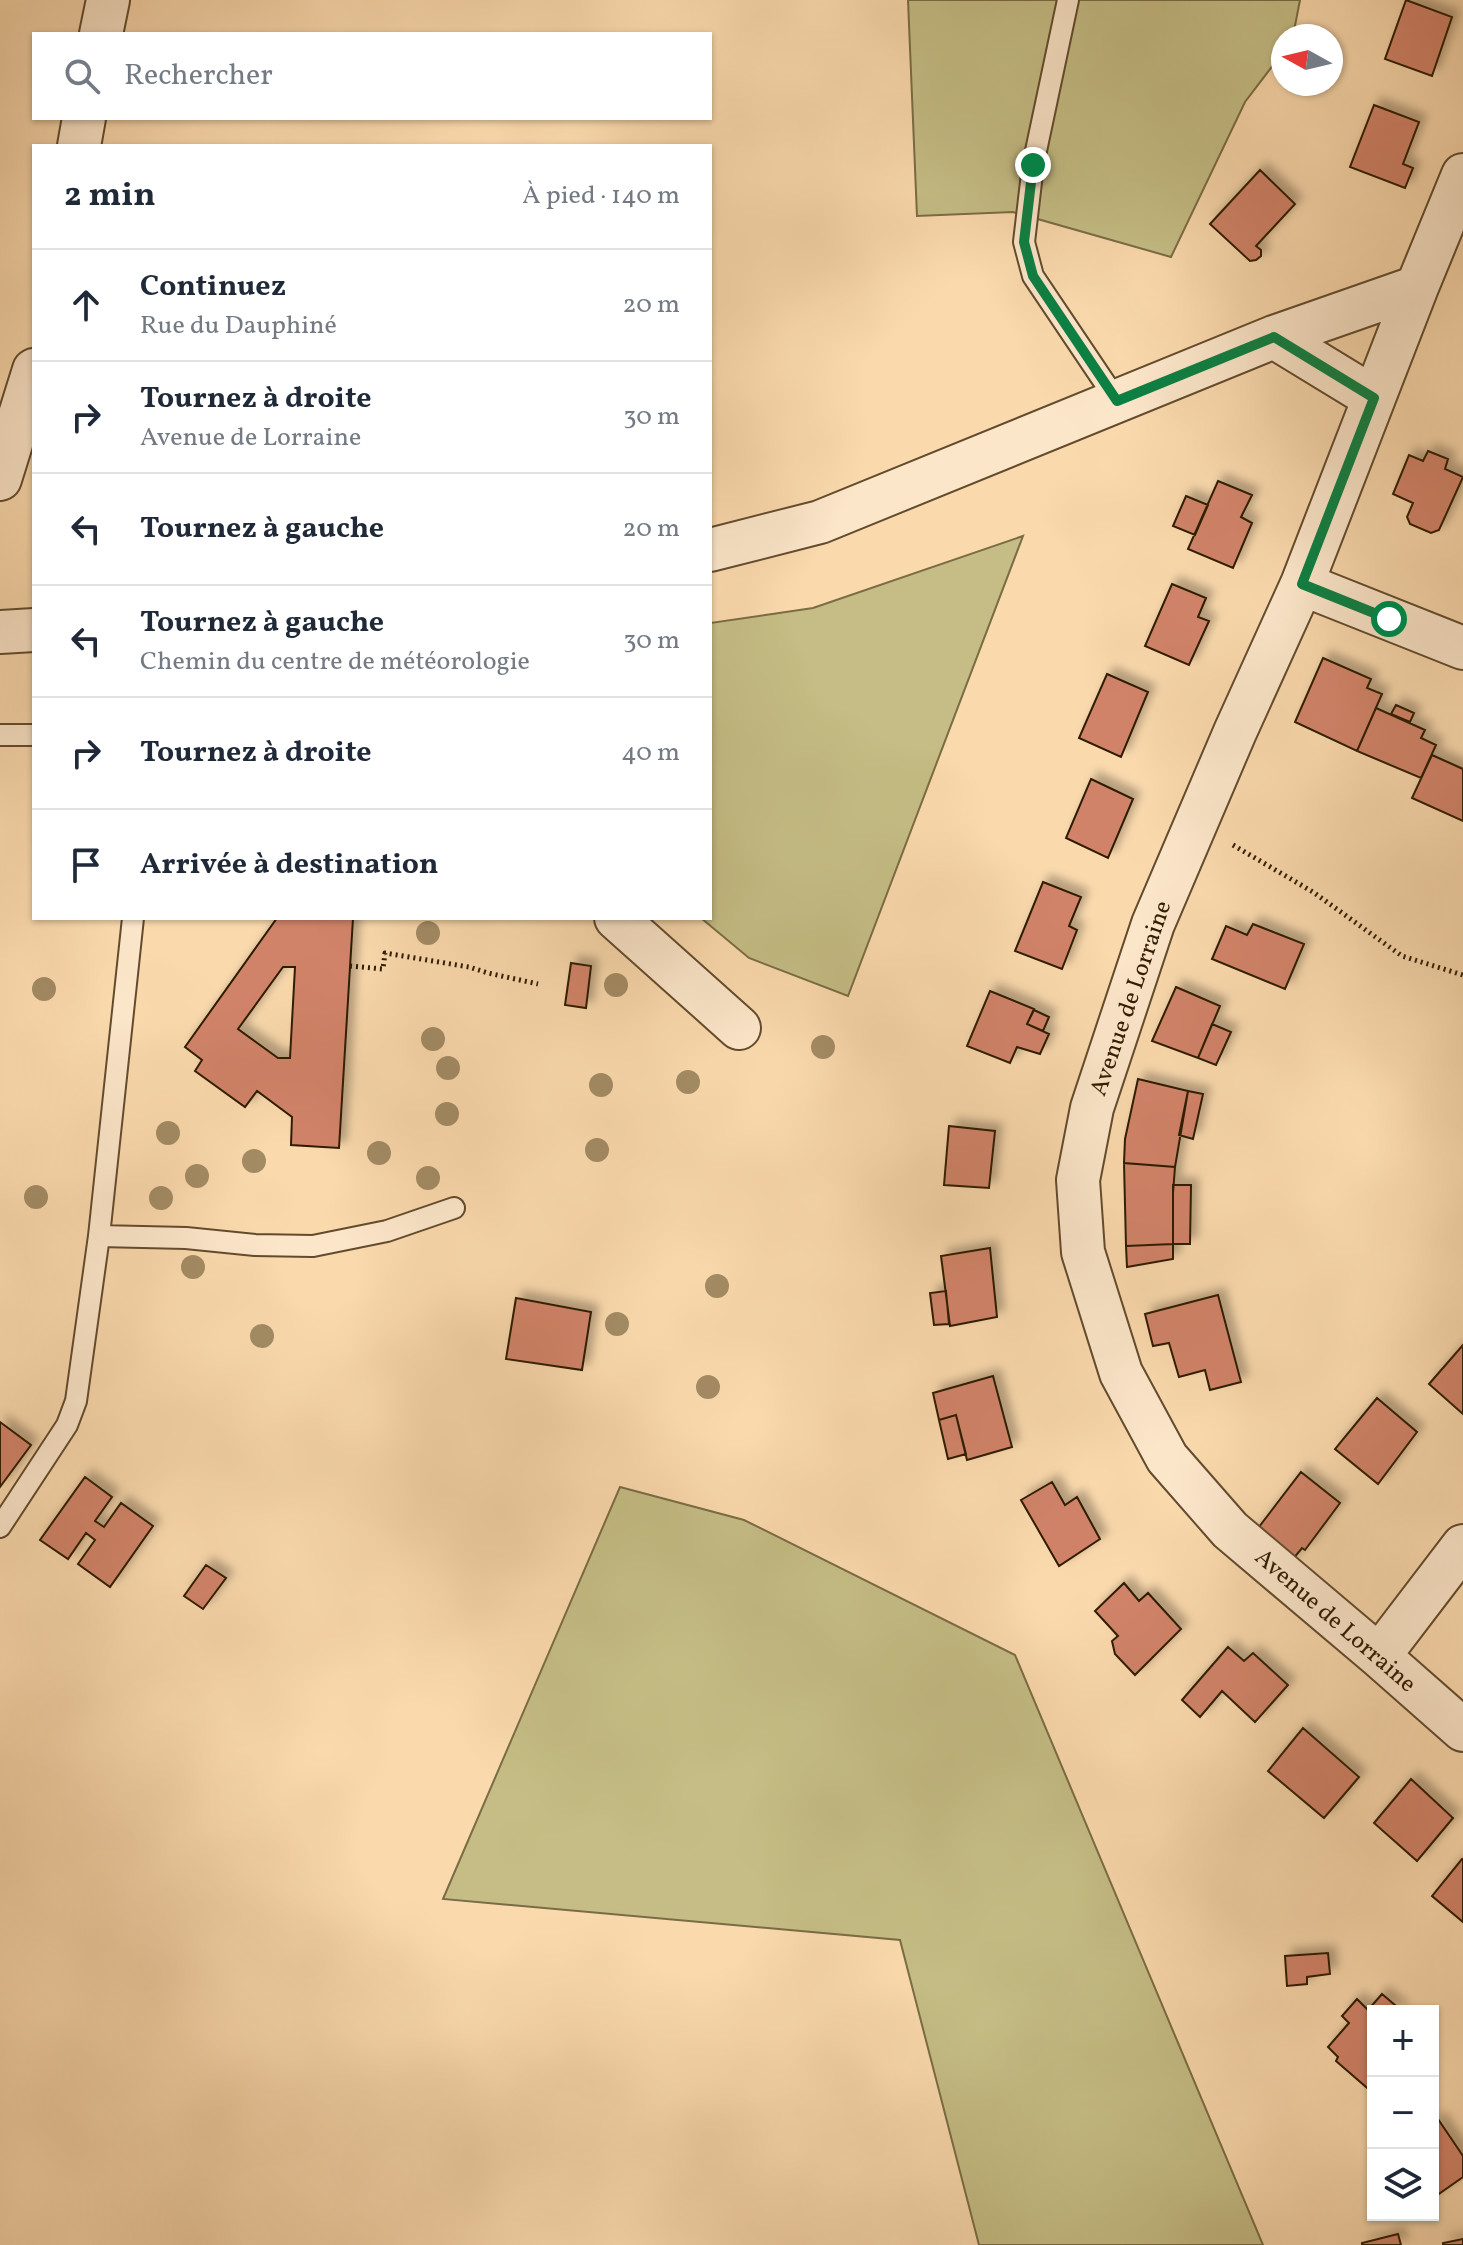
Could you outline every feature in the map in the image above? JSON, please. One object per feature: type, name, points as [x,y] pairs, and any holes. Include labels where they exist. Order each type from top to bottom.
[{"type":"street","points":[[101,32],[108,0]]},
{"type":"street","points":[[79,144],[84,120]]},
{"type":"street","name":"Avenue de Lorraine","points":[[1463,175],[1302,584],[1153,924],[1092,1108],[1078,1180],[1083,1252],[1121,1373],[1167,1458],[1230,1530],[1463,1730]]},
{"type":"street","points":[[712,549],[820,522],[1274,337],[1417,287]]},
{"type":"street","points":[[1274,337],[1374,398]]},
{"type":"street","points":[[0,479],[32,376]]},
{"type":"street","points":[[1302,584],[1463,648]]},
{"type":"street","points":[[0,632],[32,630]]},
{"type":"street","points":[[618,920],[739,1028]]},
{"type":"street","points":[[1379,1656],[1463,1546]]},
{"type":"lane","points":[[1068,0],[1033,165],[1024,242],[1033,276],[1117,401]]},
{"type":"lane","points":[[0,735],[32,735]]},
{"type":"lane","points":[[0,1527],[67,1425],[76,1401],[99,1236],[133,920]]},
{"type":"lane","points":[[99,1236],[313,1246],[387,1231],[454,1208]]},
{"type":"path","points":[[1197,824],[1313,892],[1402,956],[1463,975]]},
{"type":"path","points":[[350,966],[383,969],[385,953],[469,967],[538,984]]},
{"type":"shaded area","points":[[908,0],[1300,0],[1295,24],[1271,24],[1271,68],[1245,102],[1171,257],[1013,212],[917,216]]},
{"type":"shaded area","points":[[1023,536],[848,996],[749,958],[703,920],[712,920],[712,623],[813,608]]},
{"type":"shaded area","points":[[620,1487],[744,1520],[1015,1655],[1263,2245],[979,2245],[900,1940],[443,1899]]},
{"type":"building","points":[[1406,0],[1452,17],[1432,76],[1385,59]]},
{"type":"building","points":[[1374,105],[1419,122],[1403,164],[1413,168],[1405,188],[1350,167]]},
{"type":"building","points":[[1260,170],[1295,204],[1256,246],[1261,250],[1261,256],[1250,261],[1210,224]]},
{"type":"building","points":[[1428,451],[1448,459],[1445,469],[1463,477],[1439,530],[1431,533],[1410,524],[1407,517],[1413,503],[1393,494],[1409,455],[1423,461]]},
{"type":"building","points":[[1218,481],[1252,495],[1241,517],[1252,523],[1233,568],[1188,549]]},
{"type":"building","points":[[1186,496],[1208,505],[1195,535],[1173,526]]},
{"type":"building","points":[[1172,584],[1206,598],[1198,617],[1209,621],[1189,665],[1145,646]]},
{"type":"building","points":[[1323,658],[1371,679],[1367,688],[1382,694],[1357,751],[1295,722]]},
{"type":"building","points":[[1107,674],[1148,692],[1121,757],[1079,738]]},
{"type":"building","points":[[1396,705],[1414,713],[1410,722],[1391,714]]},
{"type":"building","points":[[1376,708],[1425,730],[1421,738],[1436,745],[1421,778],[1357,751]]},
{"type":"building","points":[[1432,755],[1463,769],[1463,821],[1412,798]]},
{"type":"building","points":[[1091,779],[1133,799],[1108,858],[1066,838]]},
{"type":"building","points":[[1043,882],[1081,897],[1069,926],[1077,930],[1062,969],[1015,951]]},
{"type":"building","points":[[276,920],[353,920],[339,1148],[291,1145],[292,1117],[257,1091],[245,1107],[195,1071],[202,1060],[185,1047]],"holes":[[[283,967],[295,967],[290,1058],[278,1058],[238,1029]]]},
{"type":"building","points":[[1253,924],[1304,944],[1285,989],[1212,959],[1226,926],[1247,935]]},
{"type":"building","points":[[571,963],[591,966],[586,1008],[565,1005]]},
{"type":"building","points":[[1176,987],[1220,1006],[1198,1058],[1152,1041]]},
{"type":"building","points":[[990,991],[1034,1009],[1027,1024],[1049,1034],[1040,1054],[1017,1047],[1010,1063],[967,1046]]},
{"type":"building","points":[[1034,1010],[1049,1017],[1043,1031],[1027,1024]]},
{"type":"building","points":[[1212,1024],[1231,1032],[1216,1065],[1198,1058]]},
{"type":"building","points":[[1138,1079],[1188,1091],[1175,1167],[1124,1163],[1125,1139]]},
{"type":"building","points":[[1188,1091],[1203,1094],[1193,1139],[1179,1135]]},
{"type":"building","points":[[949,1126],[995,1131],[989,1188],[944,1185]]},
{"type":"building","points":[[1124,1163],[1175,1167],[1173,1244],[1126,1246]]},
{"type":"building","points":[[1173,1185],[1191,1185],[1190,1244],[1173,1244]]},
{"type":"building","points":[[1173,1244],[1173,1259],[1127,1267],[1126,1246]]},
{"type":"building","points":[[990,1248],[997,1317],[950,1326],[941,1256]]},
{"type":"building","points":[[946,1291],[949,1324],[934,1325],[930,1293]]},
{"type":"building","points":[[1218,1295],[1241,1382],[1210,1390],[1205,1370],[1179,1377],[1169,1343],[1153,1346],[1145,1314]]},
{"type":"building","points":[[516,1298],[591,1312],[582,1370],[506,1359]]},
{"type":"building","points":[[1463,1345],[1463,1414],[1429,1384]]},
{"type":"building","points":[[993,1376],[1012,1447],[967,1460],[956,1415],[939,1420],[933,1393]]},
{"type":"building","points":[[1377,1398],[1417,1432],[1378,1484],[1335,1449]]},
{"type":"building","points":[[956,1415],[966,1454],[948,1459],[939,1420]]},
{"type":"building","points":[[0,1422],[31,1445],[0,1487]]},
{"type":"building","points":[[1301,1472],[1340,1503],[1305,1550],[1302,1548],[1288,1565],[1252,1536]]},
{"type":"building","points":[[85,1477],[112,1497],[95,1521],[104,1527],[121,1503],[153,1526],[110,1587],[78,1564],[95,1540],[86,1533],[68,1559],[40,1540]]},
{"type":"building","points":[[1052,1482],[1065,1505],[1077,1497],[1100,1539],[1059,1566],[1021,1500]]},
{"type":"building","points":[[206,1565],[226,1578],[203,1609],[184,1596]]},
{"type":"building","points":[[1124,1583],[1139,1601],[1148,1593],[1181,1629],[1135,1675],[1115,1654],[1112,1641],[1118,1636],[1095,1611]]},
{"type":"building","points":[[1228,1647],[1244,1661],[1253,1653],[1288,1685],[1255,1722],[1222,1691],[1200,1717],[1182,1700]]},
{"type":"building","points":[[1303,1728],[1359,1777],[1324,1818],[1268,1771]]},
{"type":"building","points":[[1411,1779],[1453,1818],[1417,1861],[1374,1823]]},
{"type":"building","points":[[1463,1859],[1463,1922],[1432,1896]]},
{"type":"building","points":[[1328,1953],[1330,1974],[1307,1977],[1307,1984],[1287,1986],[1285,1956]]},
{"type":"building","points":[[1382,1994],[1395,2005],[1372,2005]]},
{"type":"building","points":[[1357,1999],[1367,2009],[1367,2088],[1336,2061],[1338,2057],[1328,2047],[1349,2023],[1342,2016]]},
{"type":"building","points":[[1439,2120],[1463,2156],[1463,2177],[1439,2194]]},
{"type":"building","points":[[1398,2234],[1401,2245],[1362,2245],[1362,2243]]},
{"type":"building","points":[[1463,2239],[1463,2245],[1443,2245],[1443,2243]]},
{"type":"route","points":[[1033,165],[1024,242],[1033,276],[1117,401],[1274,337],[1374,398],[1302,584],[1389,619]]}]
